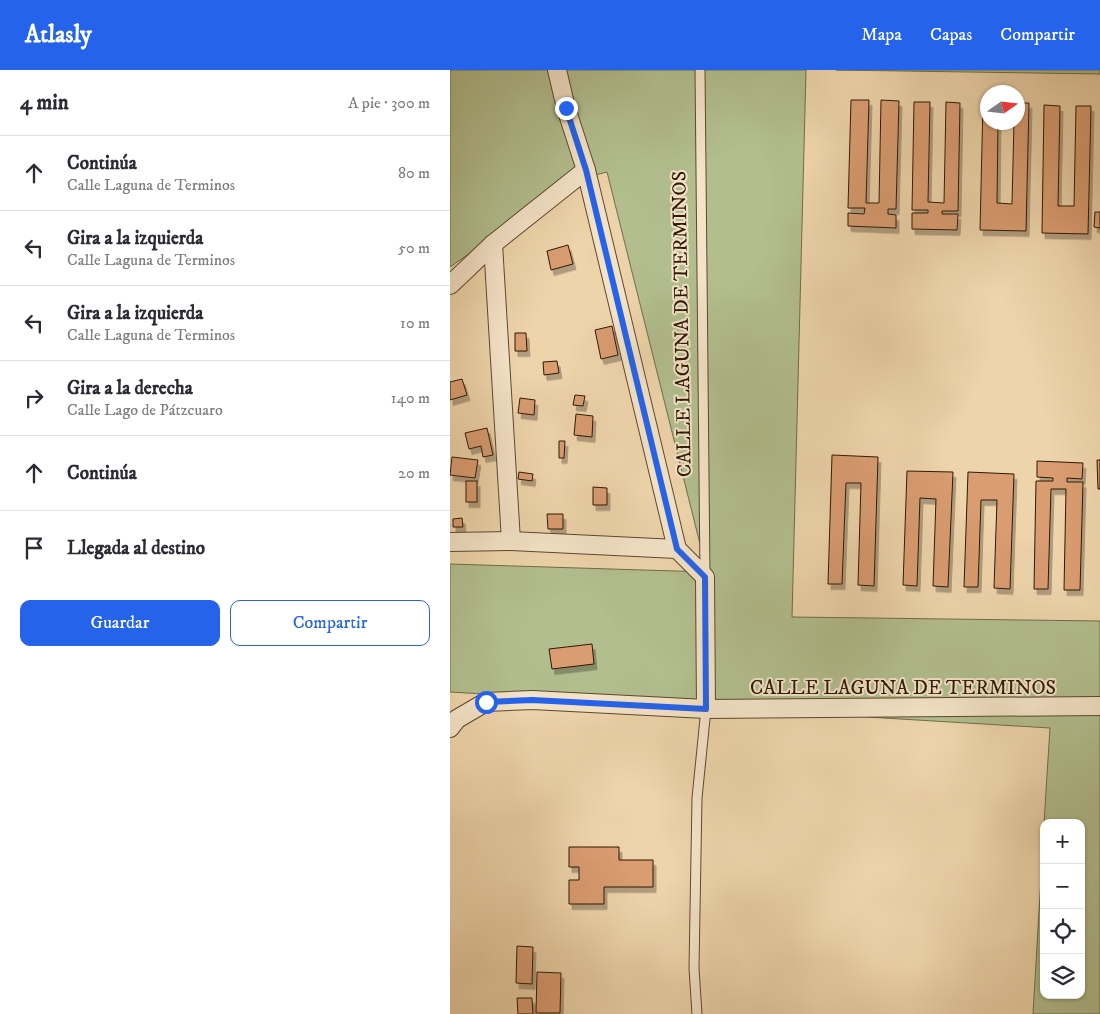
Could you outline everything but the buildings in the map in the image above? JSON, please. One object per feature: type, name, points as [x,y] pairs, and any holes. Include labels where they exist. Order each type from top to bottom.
[{"type":"street","points":[[557,70],[566,108],[586,170],[677,549],[705,577]]},
{"type":"street","points":[[450,285],[493,244],[586,170]]},
{"type":"street","points":[[493,244],[511,542]]},
{"type":"street","points":[[450,542],[511,542],[677,549]]},
{"type":"street","name":"CALLE LAGUNA DE TERMINOS","points":[[705,577],[706,709]]},
{"type":"street","name":"CALLE LAGUNA DE TERMINOS","points":[[450,728],[457,719],[486,702],[532,700],[706,709],[1100,706]]},
{"type":"lane","name":"CALLE LAGUNA DE TERMINOS","points":[[700,70],[705,577]]},
{"type":"lane","points":[[697,1014],[694,968],[697,798],[706,709]]},
{"type":"green space","points":[[450,70],[806,70],[792,617],[1100,621],[1100,1014],[1033,1014],[1040,896],[1040,999],[1085,999],[1085,819],[1044,819],[1050,728],[450,692],[450,564],[707,572],[607,172],[575,180],[450,267]]},
{"type":"green space","points":[[836,70],[1100,70],[1100,74]]},
{"type":"route","points":[[486,702],[532,700],[706,709],[705,577],[677,549],[586,170],[566,108]]}]
